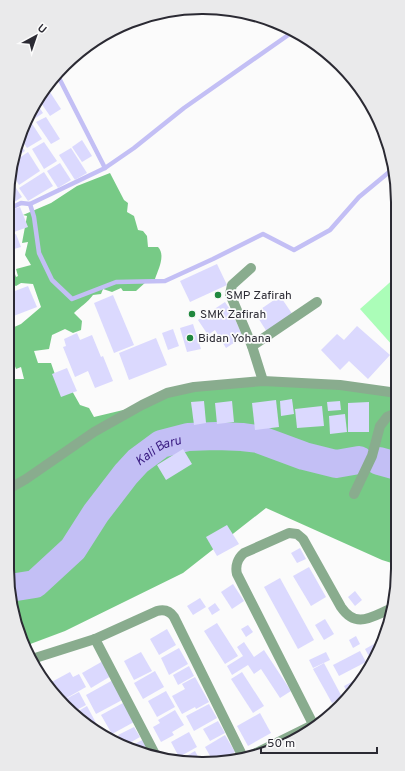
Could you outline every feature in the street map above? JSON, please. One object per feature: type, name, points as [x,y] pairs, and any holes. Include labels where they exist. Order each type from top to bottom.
[{"type":"street","points":[[251,268],[232,286],[230,294],[252,346],[263,381]]},
{"type":"street","points":[[252,346],[317,302]]},
{"type":"street","points":[[14,486],[94,432],[167,393],[194,387],[263,381],[340,385],[391,392]]},
{"type":"street","points":[[354,494],[372,456],[380,426],[387,416],[391,415]]},
{"type":"street","points":[[312,722],[238,576],[236,568],[241,557],[244,553],[289,533],[294,534],[303,539],[341,608],[346,614],[353,618],[362,620],[386,611]]},
{"type":"street","points":[[36,658],[95,639],[157,611],[162,610],[170,612],[241,753]]},
{"type":"street","points":[[95,639],[154,751]]},
{"type":"green space","points":[[110,173],[124,200],[128,203],[127,212],[134,216],[138,230],[143,231],[147,236],[148,247],[158,247],[160,250],[161,263],[155,279],[147,281],[136,291],[123,291],[121,288],[112,292],[103,289],[101,294],[93,295],[74,313],[82,321],[81,330],[73,333],[65,329],[52,335],[49,349],[34,351],[38,363],[51,363],[58,383],[67,382],[80,405],[89,408],[94,417],[144,405],[169,393],[265,381],[391,392],[391,563],[266,508],[183,573],[65,631],[30,644],[20,617],[14,581],[14,379],[24,379],[21,367],[16,369],[14,364],[14,327],[21,324],[41,307],[33,284],[21,283],[16,286],[14,285],[14,271],[16,277],[18,276],[16,269],[31,265],[25,255],[28,242],[22,243],[27,216],[23,215],[51,203],[77,186]]},
{"type":"green space","points":[[391,281],[391,344],[360,309]]},
{"type":"building","points":[[50,92],[61,109],[50,116],[42,104]]},
{"type":"building","points":[[39,108],[43,113],[33,118]]},
{"type":"building","points":[[46,117],[60,139],[51,144],[36,122]]},
{"type":"building","points":[[31,123],[42,139],[27,148],[24,143]]},
{"type":"building","points":[[82,140],[92,156],[82,162],[72,147]]},
{"type":"building","points":[[44,142],[57,161],[44,169],[32,149]]},
{"type":"building","points":[[22,147],[25,151],[20,154]]},
{"type":"building","points":[[71,148],[87,173],[75,180],[59,155]]},
{"type":"building","points":[[28,152],[40,171],[19,185],[16,179],[19,158]]},
{"type":"building","points":[[60,163],[71,180],[58,188],[47,171]]},
{"type":"building","points":[[44,172],[53,186],[28,201],[19,188]]},
{"type":"building","points":[[15,186],[22,197],[14,202]]},
{"type":"building","points":[[20,207],[28,227],[14,232],[14,209]]},
{"type":"building","points":[[16,234],[21,247],[14,249],[14,235]]},
{"type":"building","points":[[217,264],[227,285],[190,302],[180,281]]},
{"type":"building","points":[[28,286],[37,307],[14,316],[14,291]]},
{"type":"building","points":[[113,295],[134,345],[114,353],[94,303]]},
{"type":"building","points":[[280,296],[293,315],[267,332],[255,313]]},
{"type":"building","points":[[225,302],[235,317],[243,337],[226,348],[215,330],[208,335],[198,320]]},
{"type":"building","name":"Bidan Yohana","points":[[193,324],[201,349],[187,352],[180,328]]},
{"type":"building","points":[[357,326],[390,355],[368,379],[349,361],[340,370],[321,350],[337,334],[344,340]]},
{"type":"building","points":[[173,329],[179,346],[168,350],[162,333]]},
{"type":"building","points":[[77,333],[80,340],[92,335],[101,357],[103,356],[113,381],[95,388],[88,371],[75,377],[63,347],[66,346],[64,339]]},
{"type":"building","points":[[156,338],[167,365],[129,380],[119,353]]},
{"type":"building","points":[[67,368],[77,391],[61,397],[52,374]]},
{"type":"building","points":[[292,399],[294,414],[281,416],[280,401]]},
{"type":"building","points":[[276,400],[279,427],[255,430],[252,403]]},
{"type":"building","points":[[204,401],[206,423],[194,425],[191,402]]},
{"type":"building","points":[[232,401],[234,422],[217,424],[215,403]]},
{"type":"building","points":[[340,401],[341,410],[328,411],[327,402]]},
{"type":"building","points":[[369,402],[369,432],[348,432],[348,403]]},
{"type":"building","points":[[322,406],[324,426],[297,428],[295,409]]},
{"type":"building","points":[[345,414],[347,432],[330,434],[329,416]]},
{"type":"building","points":[[183,449],[192,464],[166,480],[157,465]]},
{"type":"building","points":[[227,525],[239,544],[217,556],[206,537]]},
{"type":"building","points":[[300,548],[306,559],[297,563],[291,553]]},
{"type":"building","points":[[309,567],[326,597],[311,606],[293,576]]},
{"type":"building","points":[[280,578],[314,640],[298,649],[264,587]]},
{"type":"building","points":[[233,584],[244,601],[232,609],[221,592]]},
{"type":"building","points":[[355,591],[362,600],[355,606],[348,597]]},
{"type":"building","points":[[200,598],[206,607],[193,615],[187,606]]},
{"type":"building","points":[[215,603],[220,610],[212,615],[208,608]]},
{"type":"building","points":[[325,619],[334,634],[324,640],[315,625]]},
{"type":"building","points":[[217,623],[238,656],[225,664],[204,631]]},
{"type":"building","points":[[248,625],[253,632],[246,637],[241,629]]},
{"type":"building","points":[[167,629],[176,645],[159,655],[150,639]]},
{"type":"building","points":[[356,636],[360,644],[353,648],[349,640]]},
{"type":"building","points":[[244,642],[254,657],[264,650],[291,691],[280,698],[261,669],[254,674],[248,665],[232,675],[227,666],[243,656],[237,647]]},
{"type":"building","points":[[374,644],[375,646],[369,657],[365,649]]},
{"type":"building","points":[[179,648],[188,664],[169,675],[161,658]]},
{"type":"building","points":[[360,651],[366,662],[339,676],[333,665]]},
{"type":"building","points":[[141,652],[152,671],[134,680],[124,661]]},
{"type":"building","points":[[326,652],[330,660],[313,668],[309,660]]},
{"type":"building","points":[[103,661],[111,676],[91,688],[82,673]]},
{"type":"building","points":[[324,663],[341,696],[339,699],[332,703],[313,669]]},
{"type":"building","points":[[189,666],[194,676],[178,685],[173,675]]},
{"type":"building","points":[[155,671],[164,687],[143,699],[134,683]]},
{"type":"building","points":[[70,672],[73,677],[79,674],[86,687],[66,698],[52,682]]},
{"type":"building","points":[[242,672],[264,706],[253,713],[231,679]]},
{"type":"building","points":[[195,677],[209,702],[182,714],[172,696],[185,689],[182,684]]},
{"type":"building","points":[[113,680],[124,699],[96,714],[86,695]]},
{"type":"building","points":[[353,681],[346,690],[344,686]]},
{"type":"building","points":[[166,691],[175,707],[157,717],[148,701]]},
{"type":"building","points":[[79,692],[86,705],[78,710],[66,699]]},
{"type":"building","points":[[123,703],[134,722],[112,734],[101,715]]},
{"type":"building","points":[[209,704],[217,718],[194,731],[186,716]]},
{"type":"building","points":[[87,706],[96,723],[88,718],[79,711]]},
{"type":"building","points":[[175,710],[184,725],[172,732],[174,735],[161,742],[153,727],[160,723],[158,720]]},
{"type":"building","points":[[260,713],[271,733],[248,746],[237,726]]},
{"type":"building","points":[[218,721],[225,733],[210,741],[203,729]]},
{"type":"building","points":[[134,727],[140,737],[130,743],[120,738],[118,735]]},
{"type":"building","points":[[189,732],[197,747],[182,756],[178,755],[171,742]]},
{"type":"building","points":[[225,735],[235,752],[230,754],[211,757],[205,747]]},
{"type":"building","points":[[144,739],[149,749],[142,747],[134,744]]},
{"type":"building","points":[[195,751],[198,757],[190,757],[186,756]]},
{"type":"waterway","points":[[14,206],[21,203],[30,204],[105,168],[134,148],[184,108],[289,35]]},
{"type":"waterway","points":[[60,80],[105,168]]},
{"type":"waterway","points":[[30,204],[34,217],[39,253],[52,280],[72,299],[116,282],[165,281],[263,234],[294,250],[330,230],[359,197],[388,173]]},
{"type":"waterway","name":"Kali Baru","points":[[15,587],[35,584],[73,549],[96,513],[126,474],[138,461],[161,444],[188,437],[242,437],[258,439],[304,456],[336,464],[359,460]]},
{"type":"waterway","name":"Kali Baru","points":[[379,461],[391,464]]},
{"type":"place","name":"SMP Zafirah","points":[[218,295]]},
{"type":"place","name":"SMK Zafirah","points":[[192,314]]},
{"type":"place","name":"Bidan Yohana","points":[[190,338]]}]
